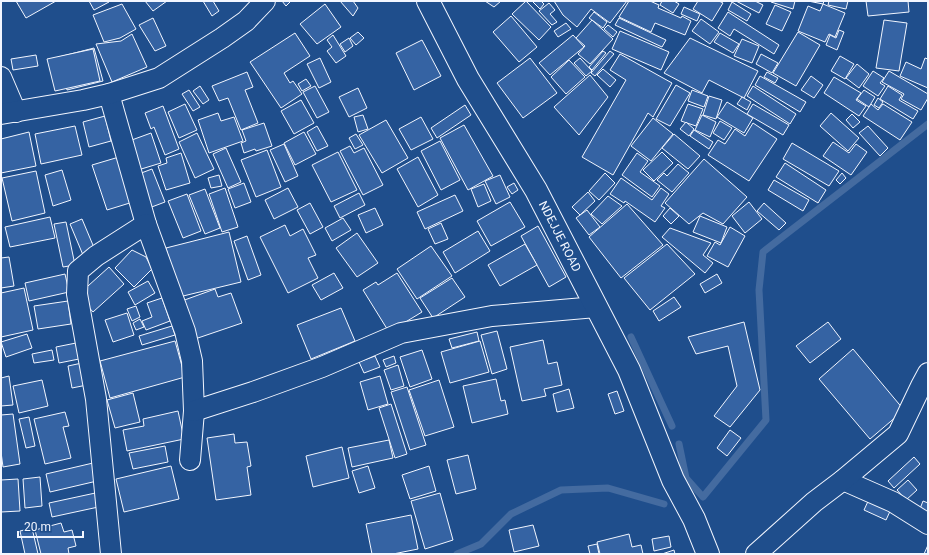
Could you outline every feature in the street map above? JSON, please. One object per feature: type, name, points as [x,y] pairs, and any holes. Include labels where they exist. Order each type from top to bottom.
[{"type":"street","points":[[1,77],[8,113],[109,94],[159,78],[246,21],[265,1]]},
{"type":"street","name":"NDEJJE ROAD","points":[[428,1],[468,79],[536,190],[629,370],[674,480],[694,519],[708,554]]},
{"type":"street","points":[[109,94],[146,224],[185,331],[192,361],[194,411],[190,460]]},
{"type":"street","points":[[111,554],[96,399],[77,294],[78,271],[96,256],[146,224]]},
{"type":"street","points":[[194,411],[308,372],[401,333],[492,316],[596,307]]},
{"type":"street","points":[[756,554],[814,502],[898,434],[928,373]]},
{"type":"street","points":[[843,480],[893,502],[928,524]]},
{"type":"building","points":[[16,1],[56,1],[26,18]]},
{"type":"building","points":[[89,1],[108,1],[109,2],[94,10]]},
{"type":"building","points":[[145,1],[167,1],[153,11]]},
{"type":"building","points":[[203,1],[213,1],[219,11],[212,16]]},
{"type":"building","points":[[282,1],[291,1],[286,6]]},
{"type":"building","points":[[340,1],[353,1],[358,8],[353,16]]},
{"type":"building","points":[[485,1],[501,1],[494,7]]},
{"type":"building","points":[[526,1],[551,27],[539,40],[512,14]]},
{"type":"building","points":[[541,1],[544,4],[540,9],[533,2]]},
{"type":"building","points":[[554,1],[627,1],[610,23],[591,9],[577,27],[563,15]]},
{"type":"building","points":[[629,1],[650,1],[659,5],[658,8],[681,18],[682,16],[691,21],[685,35],[655,23],[651,32],[619,17]]},
{"type":"building","points":[[662,1],[674,1],[679,4],[673,13],[660,5]]},
{"type":"building","points":[[698,1],[719,1],[723,3],[712,21],[693,9]]},
{"type":"building","points":[[736,1],[755,1],[763,5],[759,13]]},
{"type":"building","points":[[771,1],[795,1],[793,9]]},
{"type":"building","points":[[808,1],[824,1],[823,4]]},
{"type":"building","points":[[829,1],[848,1],[846,9],[828,5]]},
{"type":"building","points":[[866,1],[908,1],[909,12],[868,16]]},
{"type":"building","points":[[732,2],[751,14],[747,21],[728,10]]},
{"type":"building","points":[[549,3],[555,10],[550,14],[557,22],[552,25],[539,11]]},
{"type":"building","points":[[122,4],[136,29],[120,38],[104,42],[93,15]]},
{"type":"building","points":[[325,4],[341,27],[317,44],[300,24]]},
{"type":"building","points":[[823,4],[845,13],[835,37],[829,34],[825,42],[798,31],[808,6],[820,11]]},
{"type":"building","points":[[775,5],[791,12],[782,31],[766,24]]},
{"type":"building","points":[[684,7],[700,14],[697,21],[681,14]]},
{"type":"building","points":[[594,12],[607,22],[603,28],[589,18]]},
{"type":"building","points":[[728,12],[779,45],[774,54],[734,29],[730,36],[718,28]]},
{"type":"building","points":[[511,16],[537,47],[519,62],[493,32]]},
{"type":"building","points":[[153,18],[166,46],[155,51],[139,25]]},
{"type":"building","points":[[619,18],[666,40],[662,47],[615,25]]},
{"type":"building","points":[[701,19],[719,32],[710,44],[692,31]]},
{"type":"building","points":[[592,20],[613,39],[590,64],[578,54],[585,46],[576,38]]},
{"type":"building","points":[[884,20],[907,23],[899,71],[876,68]]},
{"type":"building","points":[[566,23],[571,29],[558,37],[554,31]]},
{"type":"building","points":[[608,25],[617,32],[613,37],[604,29]]},
{"type":"building","points":[[839,30],[844,32],[837,50],[826,45],[830,35],[836,38]]},
{"type":"building","points":[[620,31],[669,52],[661,70],[612,49]]},
{"type":"building","points":[[358,32],[364,38],[356,45],[350,38]]},
{"type":"building","points":[[798,32],[820,45],[796,86],[773,73]]},
{"type":"building","points":[[295,33],[310,56],[284,73],[290,83],[293,81],[302,94],[281,108],[250,62]]},
{"type":"building","points":[[720,33],[739,44],[733,53],[714,42]]},
{"type":"building","points":[[132,34],[147,67],[112,82],[96,44],[121,41]]},
{"type":"building","points":[[333,35],[346,56],[336,63],[327,51],[332,47],[327,40]]},
{"type":"building","points":[[573,35],[584,47],[550,75],[539,63]]},
{"type":"building","points":[[349,38],[353,46],[345,52],[340,44]]},
{"type":"building","points":[[690,38],[758,71],[744,98],[709,80],[702,93],[664,73]]},
{"type":"building","points":[[742,39],[759,46],[752,63],[734,56]]},
{"type":"building","points":[[422,40],[441,76],[414,90],[396,53]]},
{"type":"building","points":[[94,48],[103,81],[67,90],[59,57]]},
{"type":"building","points":[[93,49],[100,81],[55,91],[47,59]]},
{"type":"building","points":[[603,51],[606,53],[592,70],[589,67]]},
{"type":"building","points":[[610,51],[614,54],[595,76],[591,73]]},
{"type":"building","points":[[620,54],[672,83],[653,117],[648,113],[613,175],[582,157],[626,80],[610,70]]},
{"type":"building","points":[[761,54],[778,63],[772,73],[756,64]]},
{"type":"building","points":[[36,55],[38,66],[13,70],[11,59]]},
{"type":"building","points":[[840,56],[854,64],[845,79],[831,71]]},
{"type":"building","points":[[320,58],[331,82],[319,88],[307,64]]},
{"type":"building","points":[[530,58],[557,93],[523,118],[497,83]]},
{"type":"building","points":[[580,58],[592,71],[586,76],[574,63]]},
{"type":"building","points":[[925,58],[928,59],[928,88],[900,76],[906,62],[921,69]]},
{"type":"building","points":[[569,60],[585,77],[566,94],[551,77]]},
{"type":"building","points":[[857,64],[869,74],[859,88],[846,78]]},
{"type":"building","points":[[603,69],[616,80],[610,87],[597,75]]},
{"type":"building","points":[[873,71],[884,78],[880,83],[885,86],[878,96],[863,86]]},
{"type":"building","points":[[889,71],[928,94],[928,98],[921,110],[901,99],[904,94],[882,82]]},
{"type":"building","points":[[247,72],[253,87],[245,90],[258,123],[241,130],[228,98],[219,101],[212,86]]},
{"type":"building","points":[[767,72],[778,78],[775,83],[764,77]]},
{"type":"building","points":[[590,75],[608,97],[579,135],[554,107]]},
{"type":"building","points":[[760,76],[806,102],[800,112],[755,85]]},
{"type":"building","points":[[811,76],[823,85],[814,98],[801,90]]},
{"type":"building","points":[[834,77],[861,93],[856,100],[866,106],[859,116],[824,93]]},
{"type":"building","points":[[306,79],[311,86],[302,91],[298,84]]},
{"type":"building","points":[[676,85],[690,93],[670,126],[656,119]]},
{"type":"building","points":[[200,86],[209,100],[203,104],[193,91]]},
{"type":"building","points":[[315,86],[329,112],[317,118],[303,92]]},
{"type":"building","points":[[753,86],[796,114],[790,124],[747,96]]},
{"type":"building","points":[[888,86],[902,95],[899,100],[918,111],[913,119],[880,99]]},
{"type":"building","points":[[358,88],[367,108],[349,117],[339,97]]},
{"type":"building","points":[[189,90],[200,107],[193,111],[182,94]]},
{"type":"building","points":[[692,90],[708,96],[704,107],[688,101]]},
{"type":"building","points":[[864,90],[875,97],[869,107],[857,99]]},
{"type":"building","points":[[709,96],[722,100],[716,119],[703,115]]},
{"type":"building","points":[[742,97],[751,102],[747,110],[737,104]]},
{"type":"building","points":[[878,98],[883,102],[879,108],[874,105]]},
{"type":"building","points":[[301,100],[314,123],[294,134],[281,111]]},
{"type":"building","points":[[727,102],[753,118],[744,133],[717,117]]},
{"type":"building","points":[[185,104],[197,130],[179,138],[168,112]]},
{"type":"building","points":[[688,104],[703,109],[696,126],[681,121]]},
{"type":"building","points":[[753,104],[789,125],[783,135],[747,114]]},
{"type":"building","points":[[871,104],[878,110],[883,104],[912,122],[900,140],[863,116]]},
{"type":"building","points":[[465,105],[471,115],[437,138],[431,128]]},
{"type":"building","points":[[163,106],[179,149],[165,155],[154,127],[151,129],[145,113]]},
{"type":"building","points":[[218,113],[221,121],[234,117],[243,141],[209,153],[198,120]]},
{"type":"building","points":[[831,113],[859,138],[848,151],[820,126]]},
{"type":"building","points":[[852,114],[860,122],[853,128],[846,120]]},
{"type":"building","points":[[363,115],[368,129],[358,132],[354,117]]},
{"type":"building","points":[[702,115],[716,122],[710,137],[695,130]]},
{"type":"building","points":[[105,116],[111,141],[89,147],[83,122]]},
{"type":"building","points":[[421,117],[433,139],[411,150],[399,129]]},
{"type":"building","points":[[653,118],[673,134],[651,161],[631,146]]},
{"type":"building","points":[[386,120],[408,158],[382,173],[359,135]]},
{"type":"building","points":[[720,121],[732,128],[724,140],[713,133]]},
{"type":"building","points":[[686,122],[694,129],[689,136],[680,129]]},
{"type":"building","points":[[264,123],[272,146],[256,151],[255,149],[244,153],[241,143],[246,141],[242,130]]},
{"type":"building","points":[[753,123],[777,139],[749,181],[708,155],[718,140],[725,144],[735,129],[745,136]]},
{"type":"building","points":[[464,125],[493,176],[468,190],[440,138]]},
{"type":"building","points":[[75,126],[82,155],[41,164],[35,134]]},
{"type":"building","points":[[317,126],[328,146],[317,151],[307,132]]},
{"type":"building","points":[[868,126],[888,148],[880,156],[859,133]]},
{"type":"building","points":[[694,130],[713,142],[709,149],[690,136]]},
{"type":"building","points":[[29,132],[36,166],[1,173],[1,139]]},
{"type":"building","points":[[304,132],[316,154],[295,165],[284,143]]},
{"type":"building","points":[[151,133],[161,163],[138,170],[129,141]]},
{"type":"building","points":[[197,133],[214,169],[195,178],[179,142]]},
{"type":"building","points":[[356,134],[363,145],[355,149],[349,138]]},
{"type":"building","points":[[674,134],[700,156],[688,169],[662,148]]},
{"type":"building","points":[[440,141],[460,180],[441,190],[421,151]]},
{"type":"building","points":[[833,142],[849,153],[856,144],[867,152],[851,175],[823,156]]},
{"type":"building","points":[[792,143],[839,171],[829,186],[783,159]]},
{"type":"building","points":[[284,144],[298,176],[285,182],[270,150]]},
{"type":"building","points":[[350,146],[354,153],[364,148],[383,185],[363,195],[340,151]]},
{"type":"building","points":[[226,148],[241,182],[228,188],[213,154]]},
{"type":"building","points":[[267,150],[281,187],[256,197],[241,160]]},
{"type":"building","points":[[338,152],[357,190],[331,202],[312,165]]},
{"type":"building","points":[[662,152],[673,163],[654,181],[643,170]]},
{"type":"building","points":[[181,153],[190,183],[166,190],[158,166],[167,163],[166,158]]},
{"type":"building","points":[[637,153],[648,161],[640,172],[660,186],[652,197],[622,175]]},
{"type":"building","points":[[119,157],[133,202],[107,210],[92,165]]},
{"type":"building","points":[[418,157],[438,195],[418,207],[397,169]]},
{"type":"building","points":[[704,159],[747,197],[723,224],[703,213],[689,224],[665,203]]},
{"type":"building","points":[[785,163],[826,190],[818,203],[776,177]]},
{"type":"building","points":[[678,164],[689,173],[672,192],[657,180],[664,173],[667,176]]},
{"type":"building","points":[[152,169],[165,202],[149,208],[136,175]]},
{"type":"building","points":[[62,170],[71,200],[53,206],[45,175]]},
{"type":"building","points":[[36,171],[45,213],[12,221],[2,178]]},
{"type":"building","points":[[605,173],[615,183],[599,200],[589,191]]},
{"type":"building","points":[[842,173],[846,178],[840,184],[836,180]]},
{"type":"building","points":[[219,175],[222,186],[211,188],[208,178]]},
{"type":"building","points":[[500,175],[510,197],[496,204],[485,181]]},
{"type":"building","points":[[621,178],[652,200],[661,188],[669,194],[661,206],[665,208],[655,222],[625,201],[624,203],[610,194]]},
{"type":"building","points":[[774,180],[809,200],[803,211],[768,190]]},
{"type":"building","points":[[244,183],[251,202],[235,208],[228,189]]},
{"type":"building","points":[[514,183],[518,190],[512,194],[507,187]]},
{"type":"building","points":[[484,184],[491,201],[478,207],[471,189]]},
{"type":"building","points":[[225,188],[238,227],[222,232],[209,194]]},
{"type":"building","points":[[288,188],[298,207],[274,219],[265,200]]},
{"type":"building","points":[[205,189],[220,228],[205,234],[189,195]]},
{"type":"building","points":[[588,192],[595,201],[580,215],[572,207]]},
{"type":"building","points":[[359,193],[365,205],[340,218],[334,206]]},
{"type":"building","points":[[187,194],[201,231],[183,238],[168,201]]},
{"type":"building","points":[[455,195],[463,211],[425,229],[417,212]]},
{"type":"building","points":[[608,196],[622,206],[602,224],[591,214]]},
{"type":"building","points":[[510,202],[525,227],[491,246],[477,221]]},
{"type":"building","points":[[749,202],[762,219],[745,233],[732,216]]},
{"type":"building","points":[[310,203],[323,227],[310,234],[297,210]]},
{"type":"building","points":[[764,203],[786,223],[779,230],[757,211]]},
{"type":"building","points":[[627,204],[663,245],[621,278],[589,237]]},
{"type":"building","points":[[375,208],[383,225],[366,233],[358,215]]},
{"type":"building","points":[[670,208],[679,216],[671,224],[663,216]]},
{"type":"building","points":[[587,210],[600,227],[589,235],[576,218]]},
{"type":"building","points":[[700,216],[727,227],[721,243],[693,232]]},
{"type":"building","points":[[50,217],[55,238],[10,247],[5,227]]},
{"type":"building","points":[[343,218],[351,230],[332,241],[325,228]]},
{"type":"building","points":[[82,219],[95,250],[83,255],[70,224]]},
{"type":"building","points":[[66,222],[75,265],[63,267],[54,224]]},
{"type":"building","points":[[441,223],[448,239],[435,244],[428,229]]},
{"type":"building","points":[[285,225],[290,236],[303,229],[316,255],[308,258],[318,278],[288,293],[260,237]]},
{"type":"building","points":[[538,226],[566,277],[549,287],[521,236]]},
{"type":"building","points":[[730,227],[745,236],[728,267],[707,256],[715,242],[720,245]]},
{"type":"building","points":[[670,228],[711,243],[703,255],[713,263],[705,273],[662,237]]},
{"type":"building","points":[[478,231],[490,251],[455,273],[443,252]]},
{"type":"building","points":[[229,232],[241,282],[179,297],[166,248]]},
{"type":"building","points":[[357,233],[378,263],[357,277],[336,248]]},
{"type":"building","points":[[247,236],[261,275],[248,280],[234,241]]},
{"type":"building","points":[[525,244],[537,265],[500,286],[488,265]]},
{"type":"building","points":[[667,244],[695,274],[650,310],[624,278]]},
{"type":"building","points":[[431,246],[452,276],[417,299],[397,269]]},
{"type":"building","points":[[132,250],[146,257],[152,269],[134,287],[115,268]]},
{"type":"building","points":[[9,257],[14,286],[1,288],[1,258]]},
{"type":"building","points":[[109,267],[124,284],[93,312],[78,295]]},
{"type":"building","points":[[334,273],[343,288],[321,300],[312,285]]},
{"type":"building","points":[[397,273],[422,312],[389,332],[363,290],[376,282],[378,285]]},
{"type":"building","points":[[65,274],[69,292],[29,301],[25,283]]},
{"type":"building","points":[[717,274],[722,283],[705,293],[700,284]]},
{"type":"building","points":[[452,278],[465,297],[433,318],[420,298]]},
{"type":"building","points":[[148,281],[155,293],[135,305],[128,292]]},
{"type":"building","points":[[24,288],[33,330],[1,337],[1,293]]},
{"type":"building","points":[[215,289],[218,297],[231,293],[242,323],[192,340],[179,302]]},
{"type":"building","points":[[674,297],[681,307],[659,321],[653,311]]},
{"type":"building","points":[[162,298],[170,321],[146,330],[142,321],[152,317],[147,303]]},
{"type":"building","points":[[68,301],[71,324],[38,329],[34,306]]},
{"type":"building","points":[[136,306],[140,317],[132,321],[127,309]]},
{"type":"building","points":[[341,308],[355,341],[311,359],[297,325]]},
{"type":"building","points":[[127,313],[134,335],[113,342],[105,320]]},
{"type":"building","points":[[140,319],[144,327],[136,330],[133,323]]},
{"type":"building","points":[[744,322],[760,390],[730,427],[714,416],[737,386],[728,346],[696,354],[688,337]]},
{"type":"building","points":[[828,322],[841,339],[810,363],[796,346]]},
{"type":"building","points":[[172,326],[175,335],[142,345],[139,336]]},
{"type":"building","points":[[497,331],[507,369],[492,374],[481,335]]},
{"type":"building","points":[[477,332],[479,341],[452,348],[449,339]]},
{"type":"building","points":[[27,334],[32,348],[6,357],[1,342]]},
{"type":"building","points":[[543,340],[548,364],[557,362],[562,385],[544,389],[546,396],[522,401],[510,347]]},
{"type":"building","points":[[175,341],[185,377],[110,398],[100,361]]},
{"type":"building","points":[[480,341],[489,372],[450,383],[441,352]]},
{"type":"building","points":[[76,343],[79,359],[59,363],[56,347]]},
{"type":"building","points":[[853,349],[904,410],[870,439],[819,379]]},
{"type":"building","points":[[52,350],[54,360],[34,363],[32,354]]},
{"type":"building","points":[[422,350],[432,379],[410,387],[400,357]]},
{"type":"building","points":[[375,356],[380,367],[364,373],[359,362]]},
{"type":"building","points":[[394,356],[396,363],[386,367],[383,360]]},
{"type":"building","points":[[82,363],[87,385],[72,388],[68,366]]},
{"type":"building","points":[[398,365],[404,386],[391,390],[384,370]]},
{"type":"building","points":[[9,376],[13,405],[1,406],[1,378]]},
{"type":"building","points":[[380,376],[388,404],[368,410],[360,382]]},
{"type":"building","points":[[496,379],[501,401],[505,400],[508,414],[472,423],[463,386]]},
{"type":"building","points":[[42,380],[48,406],[19,413],[13,386]]},
{"type":"building","points":[[439,380],[454,427],[425,436],[409,390]]},
{"type":"building","points":[[407,387],[426,445],[410,450],[391,392]]},
{"type":"building","points":[[569,389],[574,408],[557,412],[553,394]]},
{"type":"building","points":[[617,391],[624,411],[615,414],[608,394]]},
{"type":"building","points":[[133,393],[140,422],[115,428],[107,400]]},
{"type":"building","points":[[391,404],[407,454],[395,458],[379,408]]},
{"type":"building","points":[[178,411],[184,439],[127,451],[123,430],[144,426],[143,419]]},
{"type":"building","points":[[65,412],[69,426],[63,427],[71,458],[45,464],[34,419]]},
{"type":"building","points":[[13,414],[20,464],[3,467],[1,452],[1,415]]},
{"type":"building","points":[[29,417],[35,446],[26,448],[19,419]]},
{"type":"building","points":[[730,430],[741,438],[727,456],[717,448]]},
{"type":"building","points":[[234,434],[235,443],[247,442],[251,466],[247,467],[251,495],[216,500],[207,438]]},
{"type":"building","points":[[389,440],[393,458],[352,467],[348,448]]},
{"type":"building","points":[[165,446],[168,462],[133,469],[129,453]]},
{"type":"building","points":[[342,447],[349,478],[313,487],[306,456]]},
{"type":"building","points":[[468,455],[476,489],[456,494],[447,460]]},
{"type":"building","points":[[914,457],[920,464],[894,488],[888,481]]},
{"type":"building","points":[[93,463],[97,481],[50,492],[46,474]]},
{"type":"building","points":[[171,466],[179,499],[124,512],[116,479]]},
{"type":"building","points":[[368,466],[375,488],[359,493],[352,471]]},
{"type":"building","points":[[429,466],[436,491],[410,499],[402,475]]},
{"type":"building","points":[[40,477],[42,506],[25,508],[23,479]]},
{"type":"building","points":[[18,479],[20,511],[1,512],[1,480]]},
{"type":"building","points":[[908,480],[917,490],[906,500],[897,490]]},
{"type":"building","points":[[100,492],[103,506],[52,517],[49,503]]},
{"type":"building","points":[[440,493],[453,540],[425,549],[411,501]]},
{"type":"building","points":[[870,497],[892,507],[886,520],[864,510]]},
{"type":"building","points":[[923,501],[928,503],[928,517],[918,514]]},
{"type":"building","points":[[411,515],[418,549],[393,554],[372,554],[366,524]]},
{"type":"building","points":[[61,523],[64,532],[72,530],[76,546],[68,548],[69,554],[41,554],[35,530]]},
{"type":"building","points":[[533,525],[539,546],[514,552],[509,530]]},
{"type":"building","points":[[32,528],[38,554],[25,554],[20,531]]},
{"type":"building","points":[[629,534],[632,547],[641,545],[643,554],[600,554],[597,542]]},
{"type":"building","points":[[669,536],[671,547],[654,551],[652,539]]},
{"type":"building","points":[[597,544],[599,554],[590,554],[588,546]]},
{"type":"building","points":[[928,545],[928,554],[924,554]]},
{"type":"building","points":[[674,550],[675,554],[662,554]]},
{"type":"waterway","points":[[679,444],[686,478],[703,497],[766,420],[759,290],[763,252],[928,124]]},
{"type":"waterway","points":[[631,337],[672,426]]},
{"type":"waterway","points":[[457,554],[481,544],[511,514],[561,490],[608,488],[664,504]]}]
